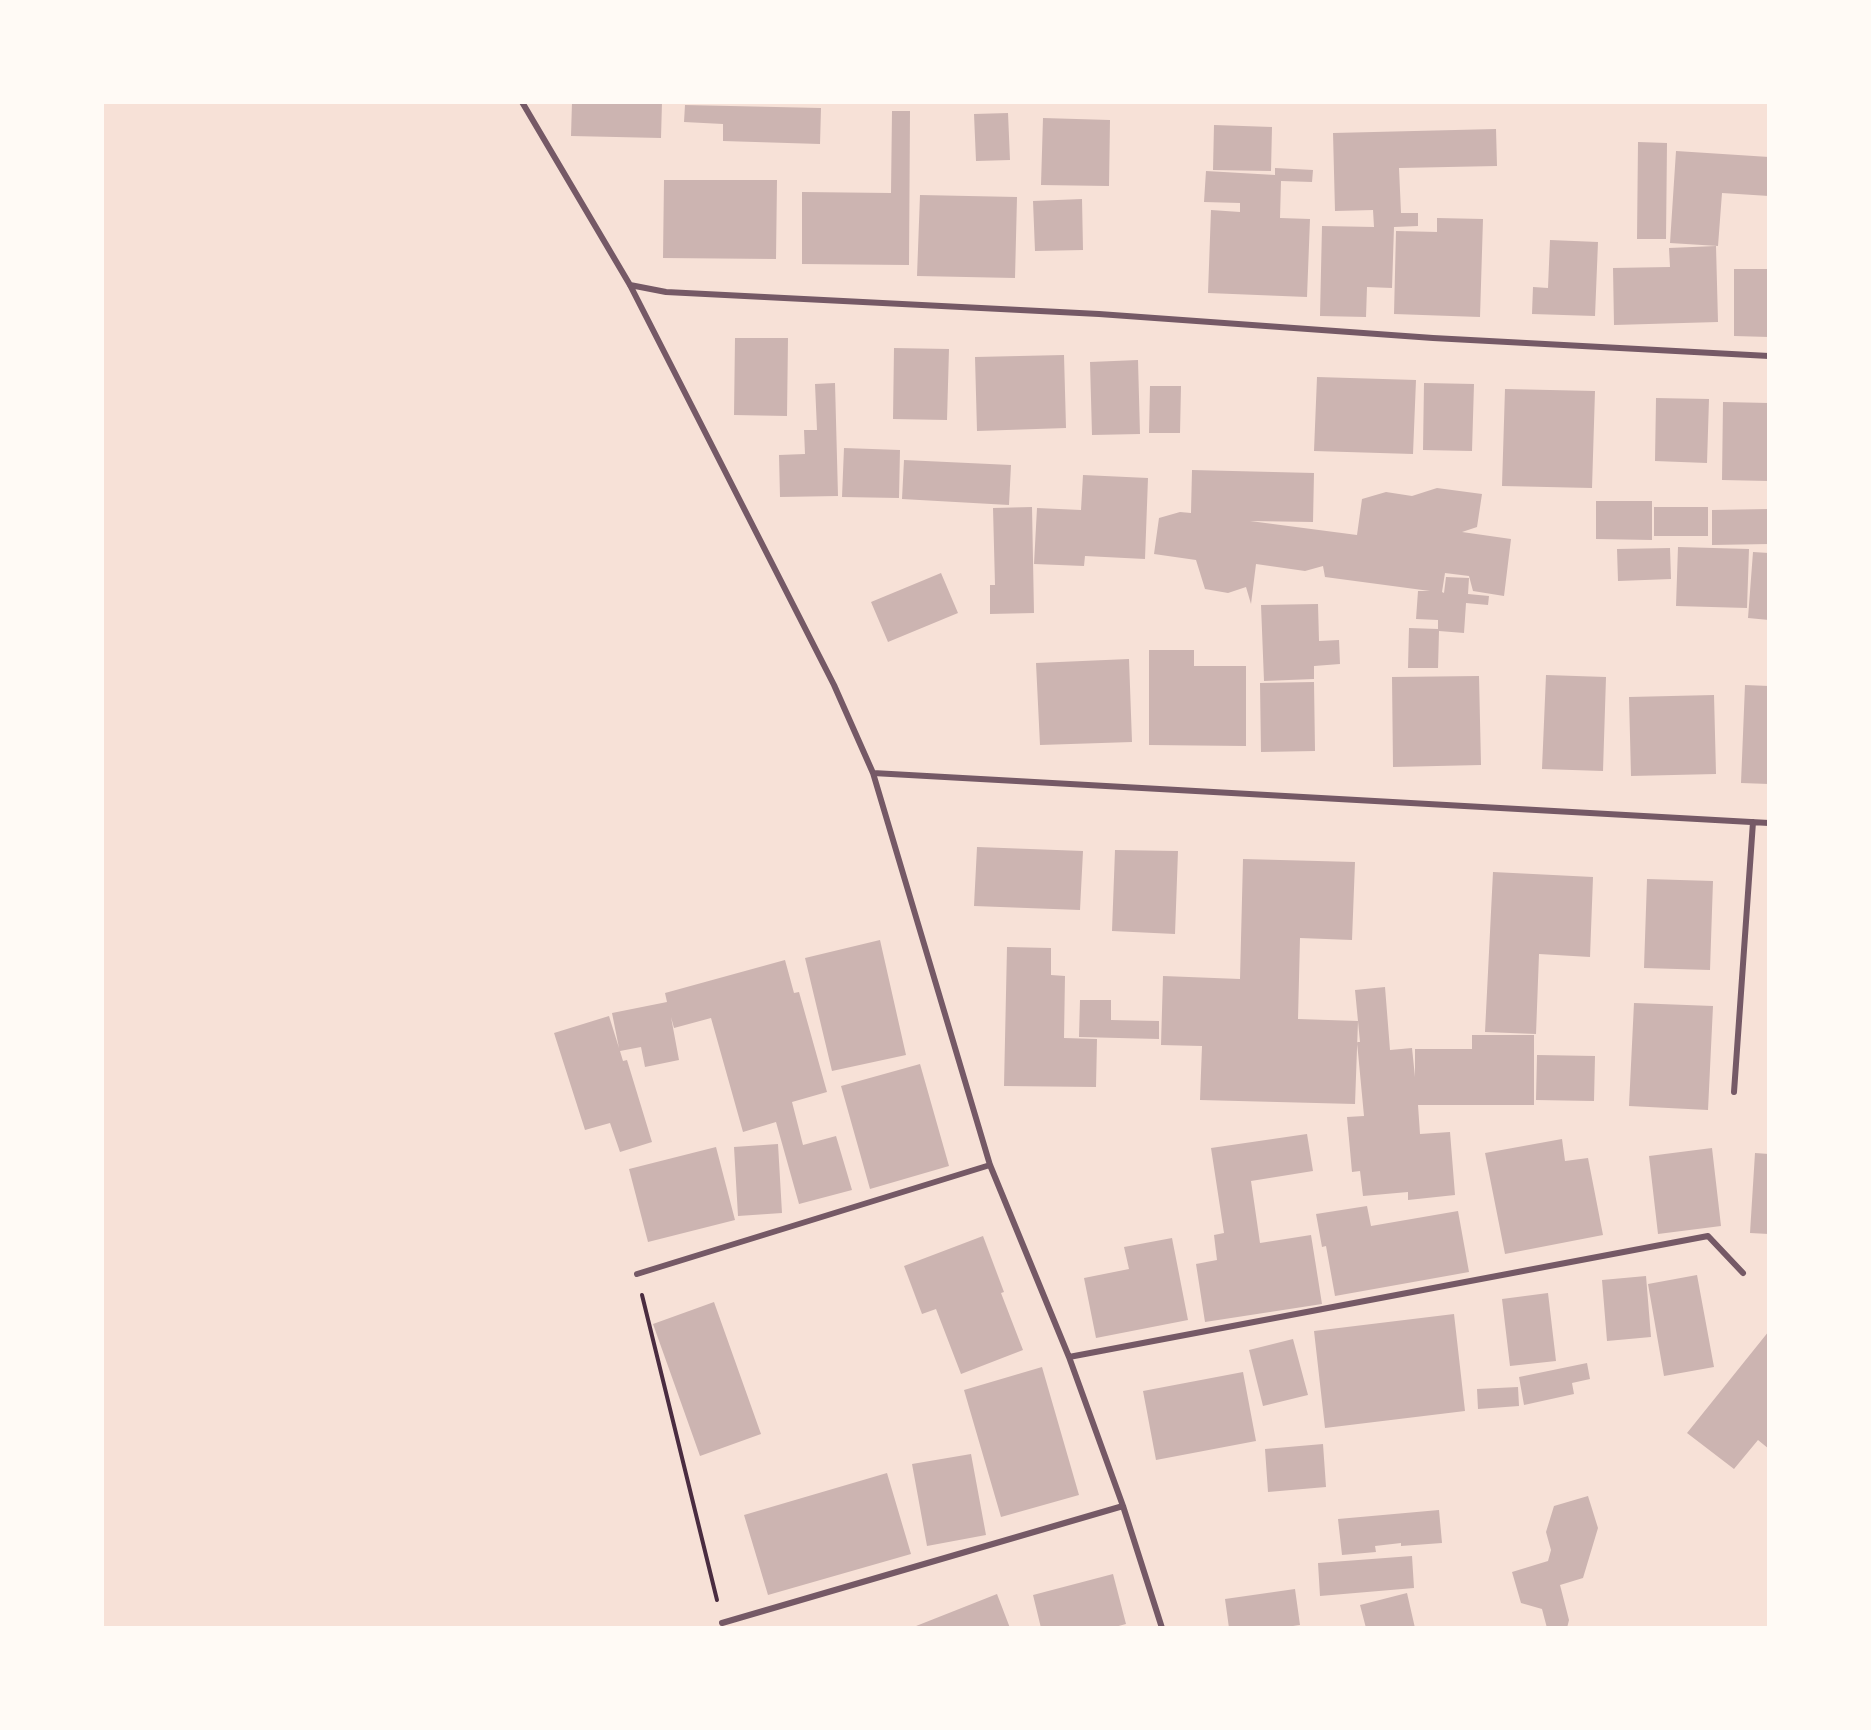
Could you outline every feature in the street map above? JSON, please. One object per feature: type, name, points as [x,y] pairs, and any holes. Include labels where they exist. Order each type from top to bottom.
[{"type":"street","points":[[522,102],[630,285],[834,684],[873,772],[990,1165],[1069,1357],[1123,1506],[1162,1628]]},
{"type":"street","points":[[630,285],[666,292],[1099,314],[1433,338],[1769,356]]},
{"type":"street","points":[[873,772],[1769,823]]},
{"type":"street","points":[[1734,1092],[1753,822]]},
{"type":"street","points":[[637,1274],[990,1165]]},
{"type":"street","points":[[1069,1357],[1708,1236],[1743,1273]]},
{"type":"street","points":[[722,1623],[1123,1506]]},
{"type":"path","points":[[637,1274],[722,1623]]},
{"type":"building","points":[[572,102],[662,102],[661,138],[571,136]]},
{"type":"building","points":[[685,105],[821,108],[820,144],[723,141],[723,124],[684,122]]},
{"type":"building","points":[[892,111],[910,111],[909,265],[802,264],[802,192],[891,193]]},
{"type":"building","points":[[1008,113],[1010,160],[976,161],[974,114]]},
{"type":"building","points":[[1043,118],[1110,120],[1109,186],[1041,185]]},
{"type":"building","points":[[1214,125],[1272,127],[1271,171],[1213,170]]},
{"type":"building","points":[[1496,129],[1497,166],[1399,168],[1401,213],[1418,213],[1418,226],[1394,227],[1392,288],[1367,287],[1366,317],[1320,316],[1322,226],[1374,227],[1373,210],[1335,211],[1333,133]]},
{"type":"building","points":[[1638,142],[1667,143],[1666,239],[1637,239]]},
{"type":"building","points":[[1676,151],[1769,157],[1769,196],[1722,193],[1718,246],[1670,243]]},
{"type":"building","points":[[1275,168],[1313,170],[1312,182],[1281,181],[1280,218],[1310,219],[1307,297],[1208,293],[1211,210],[1240,212],[1240,203],[1204,202],[1206,171],[1275,175]]},
{"type":"building","points":[[664,180],[777,180],[776,259],[663,258]]},
{"type":"building","points":[[920,195],[1017,197],[1015,278],[917,276]]},
{"type":"building","points":[[1082,199],[1083,250],[1035,251],[1033,201]]},
{"type":"building","points":[[1437,218],[1483,219],[1480,317],[1394,314],[1396,231],[1437,232]]},
{"type":"building","points":[[1550,240],[1598,242],[1595,316],[1532,314],[1533,287],[1548,288]]},
{"type":"building","points":[[1716,246],[1718,322],[1614,325],[1613,268],[1670,267],[1669,248]]},
{"type":"building","points":[[1734,269],[1769,269],[1769,337],[1734,336]]},
{"type":"building","points":[[735,338],[788,338],[787,416],[734,415]]},
{"type":"building","points":[[894,348],[949,349],[947,420],[893,419]]},
{"type":"building","points":[[1064,355],[1066,428],[977,431],[975,357]]},
{"type":"building","points":[[1138,360],[1140,434],[1092,435],[1090,362]]},
{"type":"building","points":[[1317,377],[1416,380],[1413,454],[1314,451]]},
{"type":"building","points":[[835,383],[838,496],[780,497],[779,455],[805,454],[804,430],[817,430],[815,384]]},
{"type":"building","points":[[1424,383],[1474,384],[1472,451],[1423,450]]},
{"type":"building","points":[[1150,386],[1181,386],[1180,433],[1149,433]]},
{"type":"building","points":[[1505,389],[1595,391],[1592,488],[1502,486]]},
{"type":"building","points":[[1656,398],[1709,399],[1707,463],[1655,461]]},
{"type":"building","points":[[1723,402],[1769,403],[1769,481],[1722,480]]},
{"type":"building","points":[[844,448],[900,450],[899,498],[842,497]]},
{"type":"building","points":[[904,460],[1011,465],[1009,505],[902,499]]},
{"type":"building","points":[[1192,470],[1314,473],[1313,522],[1250,521],[1357,535],[1362,499],[1386,492],[1412,496],[1437,488],[1482,494],[1477,527],[1462,532],[1511,539],[1504,596],[1473,591],[1469,576],[1445,573],[1442,592],[1444,593],[1446,577],[1469,578],[1468,594],[1489,596],[1488,605],[1466,603],[1464,633],[1439,631],[1438,668],[1408,668],[1409,628],[1438,629],[1438,620],[1416,619],[1418,591],[1430,591],[1325,577],[1323,566],[1305,571],[1256,564],[1251,604],[1246,587],[1228,593],[1205,589],[1196,560],[1154,554],[1159,518],[1180,512],[1191,513]]},
{"type":"building","points":[[1083,475],[1148,478],[1145,559],[1085,556],[1084,566],[1034,564],[1037,508],[1081,510]]},
{"type":"building","points":[[1596,501],[1652,501],[1652,540],[1596,539]]},
{"type":"building","points":[[1032,507],[1034,613],[990,614],[990,585],[995,585],[993,508]]},
{"type":"building","points":[[1654,507],[1708,507],[1708,536],[1654,536]]},
{"type":"building","points":[[1769,509],[1769,544],[1712,545],[1712,510]]},
{"type":"building","points":[[1678,547],[1749,549],[1747,608],[1676,606]]},
{"type":"building","points":[[1670,548],[1671,579],[1618,581],[1617,549]]},
{"type":"building","points":[[1753,552],[1769,553],[1769,620],[1748,618]]},
{"type":"building","points":[[941,573],[958,613],[888,642],[871,602]]},
{"type":"building","points":[[1318,604],[1319,641],[1339,640],[1340,664],[1314,666],[1314,679],[1264,681],[1261,605]]},
{"type":"building","points":[[1149,650],[1194,650],[1194,666],[1246,666],[1246,746],[1149,745]]},
{"type":"building","points":[[1129,659],[1132,742],[1040,745],[1036,663]]},
{"type":"building","points":[[1546,675],[1606,677],[1603,771],[1542,769]]},
{"type":"building","points":[[1479,676],[1481,765],[1393,767],[1392,677]]},
{"type":"building","points":[[1314,682],[1315,751],[1261,752],[1260,683]]},
{"type":"building","points":[[1745,685],[1769,686],[1769,784],[1741,783]]},
{"type":"building","points":[[1714,695],[1716,774],[1631,776],[1629,697]]},
{"type":"building","points":[[977,847],[1083,851],[1080,910],[974,906]]},
{"type":"building","points":[[1115,850],[1178,851],[1175,934],[1112,931]]},
{"type":"building","points":[[1243,859],[1355,862],[1352,940],[1300,938],[1298,1019],[1358,1021],[1355,1104],[1200,1100],[1202,1046],[1161,1045],[1163,976],[1240,979]]},
{"type":"building","points":[[1493,872],[1593,877],[1590,957],[1539,954],[1536,1034],[1485,1032]]},
{"type":"building","points":[[1647,879],[1713,881],[1710,970],[1644,968]]},
{"type":"building","points":[[880,940],[906,1055],[832,1071],[805,958]]},
{"type":"building","points":[[1007,947],[1051,948],[1051,975],[1065,976],[1064,1038],[1097,1039],[1096,1087],[1004,1086]]},
{"type":"building","points":[[785,960],[794,993],[799,992],[827,1092],[792,1102],[803,1145],[836,1136],[852,1190],[799,1204],[776,1122],[743,1132],[711,1018],[674,1028],[671,1017],[679,1060],[645,1067],[641,1047],[620,1051],[623,1061],[627,1060],[652,1142],[620,1152],[610,1123],[585,1130],[554,1033],[609,1016],[619,1048],[612,1013],[667,1002],[665,993]]},
{"type":"building","points":[[1385,987],[1390,1050],[1412,1048],[1415,1077],[1415,1049],[1472,1049],[1472,1035],[1534,1035],[1534,1105],[1418,1105],[1420,1134],[1450,1132],[1455,1195],[1408,1200],[1408,1192],[1363,1196],[1360,1171],[1352,1172],[1347,1117],[1364,1116],[1355,990]]},
{"type":"building","points":[[1080,1000],[1111,1000],[1111,1020],[1159,1021],[1159,1039],[1079,1037]]},
{"type":"building","points":[[1634,1003],[1713,1006],[1708,1110],[1629,1106]]},
{"type":"building","points":[[1537,1055],[1595,1056],[1594,1101],[1536,1100]]},
{"type":"building","points":[[920,1064],[949,1166],[870,1189],[841,1086]]},
{"type":"building","points":[[1307,1134],[1313,1171],[1251,1181],[1260,1243],[1311,1235],[1322,1304],[1205,1322],[1196,1264],[1217,1260],[1214,1235],[1224,1233],[1211,1148]]},
{"type":"building","points":[[1562,1139],[1565,1161],[1588,1158],[1603,1235],[1505,1254],[1485,1153]]},
{"type":"building","points":[[778,1144],[782,1213],[738,1216],[734,1147]]},
{"type":"building","points":[[716,1147],[735,1220],[648,1242],[629,1169]]},
{"type":"building","points":[[1712,1148],[1721,1226],[1658,1234],[1649,1156]]},
{"type":"building","points":[[1755,1153],[1769,1154],[1769,1234],[1750,1233]]},
{"type":"building","points":[[1367,1206],[1371,1226],[1458,1211],[1469,1272],[1335,1296],[1326,1246],[1322,1247],[1316,1214]]},
{"type":"building","points":[[983,1236],[1004,1292],[1001,1293],[1023,1350],[961,1374],[936,1309],[922,1314],[904,1266]]},
{"type":"building","points":[[1172,1238],[1188,1320],[1096,1338],[1084,1278],[1129,1269],[1124,1247]]},
{"type":"building","points":[[1697,1275],[1714,1367],[1664,1376],[1648,1284]]},
{"type":"building","points":[[1646,1276],[1651,1337],[1607,1341],[1602,1280]]},
{"type":"building","points":[[1548,1293],[1556,1361],[1510,1366],[1502,1299]]},
{"type":"building","points":[[714,1302],[761,1434],[700,1456],[653,1324]]},
{"type":"building","points":[[1454,1314],[1465,1411],[1325,1428],[1314,1331]]},
{"type":"building","points":[[1769,1331],[1769,1449],[1758,1440],[1734,1469],[1687,1433]]},
{"type":"building","points":[[1293,1339],[1308,1395],[1263,1406],[1249,1350]]},
{"type":"building","points":[[1587,1363],[1590,1379],[1572,1383],[1574,1394],[1524,1405],[1519,1377]]},
{"type":"building","points":[[1042,1367],[1079,1495],[1001,1517],[964,1390]]},
{"type":"building","points":[[1243,1372],[1256,1441],[1156,1460],[1143,1391]]},
{"type":"building","points":[[1518,1387],[1519,1406],[1478,1409],[1477,1389]]},
{"type":"building","points":[[1323,1444],[1326,1487],[1268,1492],[1265,1449]]},
{"type":"building","points":[[971,1454],[986,1535],[927,1546],[912,1464]]},
{"type":"building","points":[[887,1473],[911,1554],[768,1595],[744,1515]]},
{"type":"building","points":[[1588,1496],[1598,1528],[1583,1578],[1560,1585],[1569,1620],[1567,1628],[1547,1628],[1542,1609],[1521,1603],[1512,1572],[1548,1561],[1551,1550],[1546,1532],[1554,1506]]},
{"type":"building","points":[[1439,1510],[1442,1543],[1401,1546],[1401,1543],[1375,1546],[1376,1552],[1342,1555],[1338,1519]]},
{"type":"building","points":[[1412,1556],[1414,1588],[1320,1596],[1318,1563]]},
{"type":"building","points":[[1113,1574],[1126,1624],[1111,1628],[1041,1628],[1033,1595]]},
{"type":"building","points":[[1295,1589],[1300,1625],[1279,1628],[1229,1628],[1225,1599]]},
{"type":"building","points":[[1407,1593],[1415,1628],[1366,1628],[1360,1605]]},
{"type":"building","points":[[997,1594],[1010,1628],[911,1628]]}]
